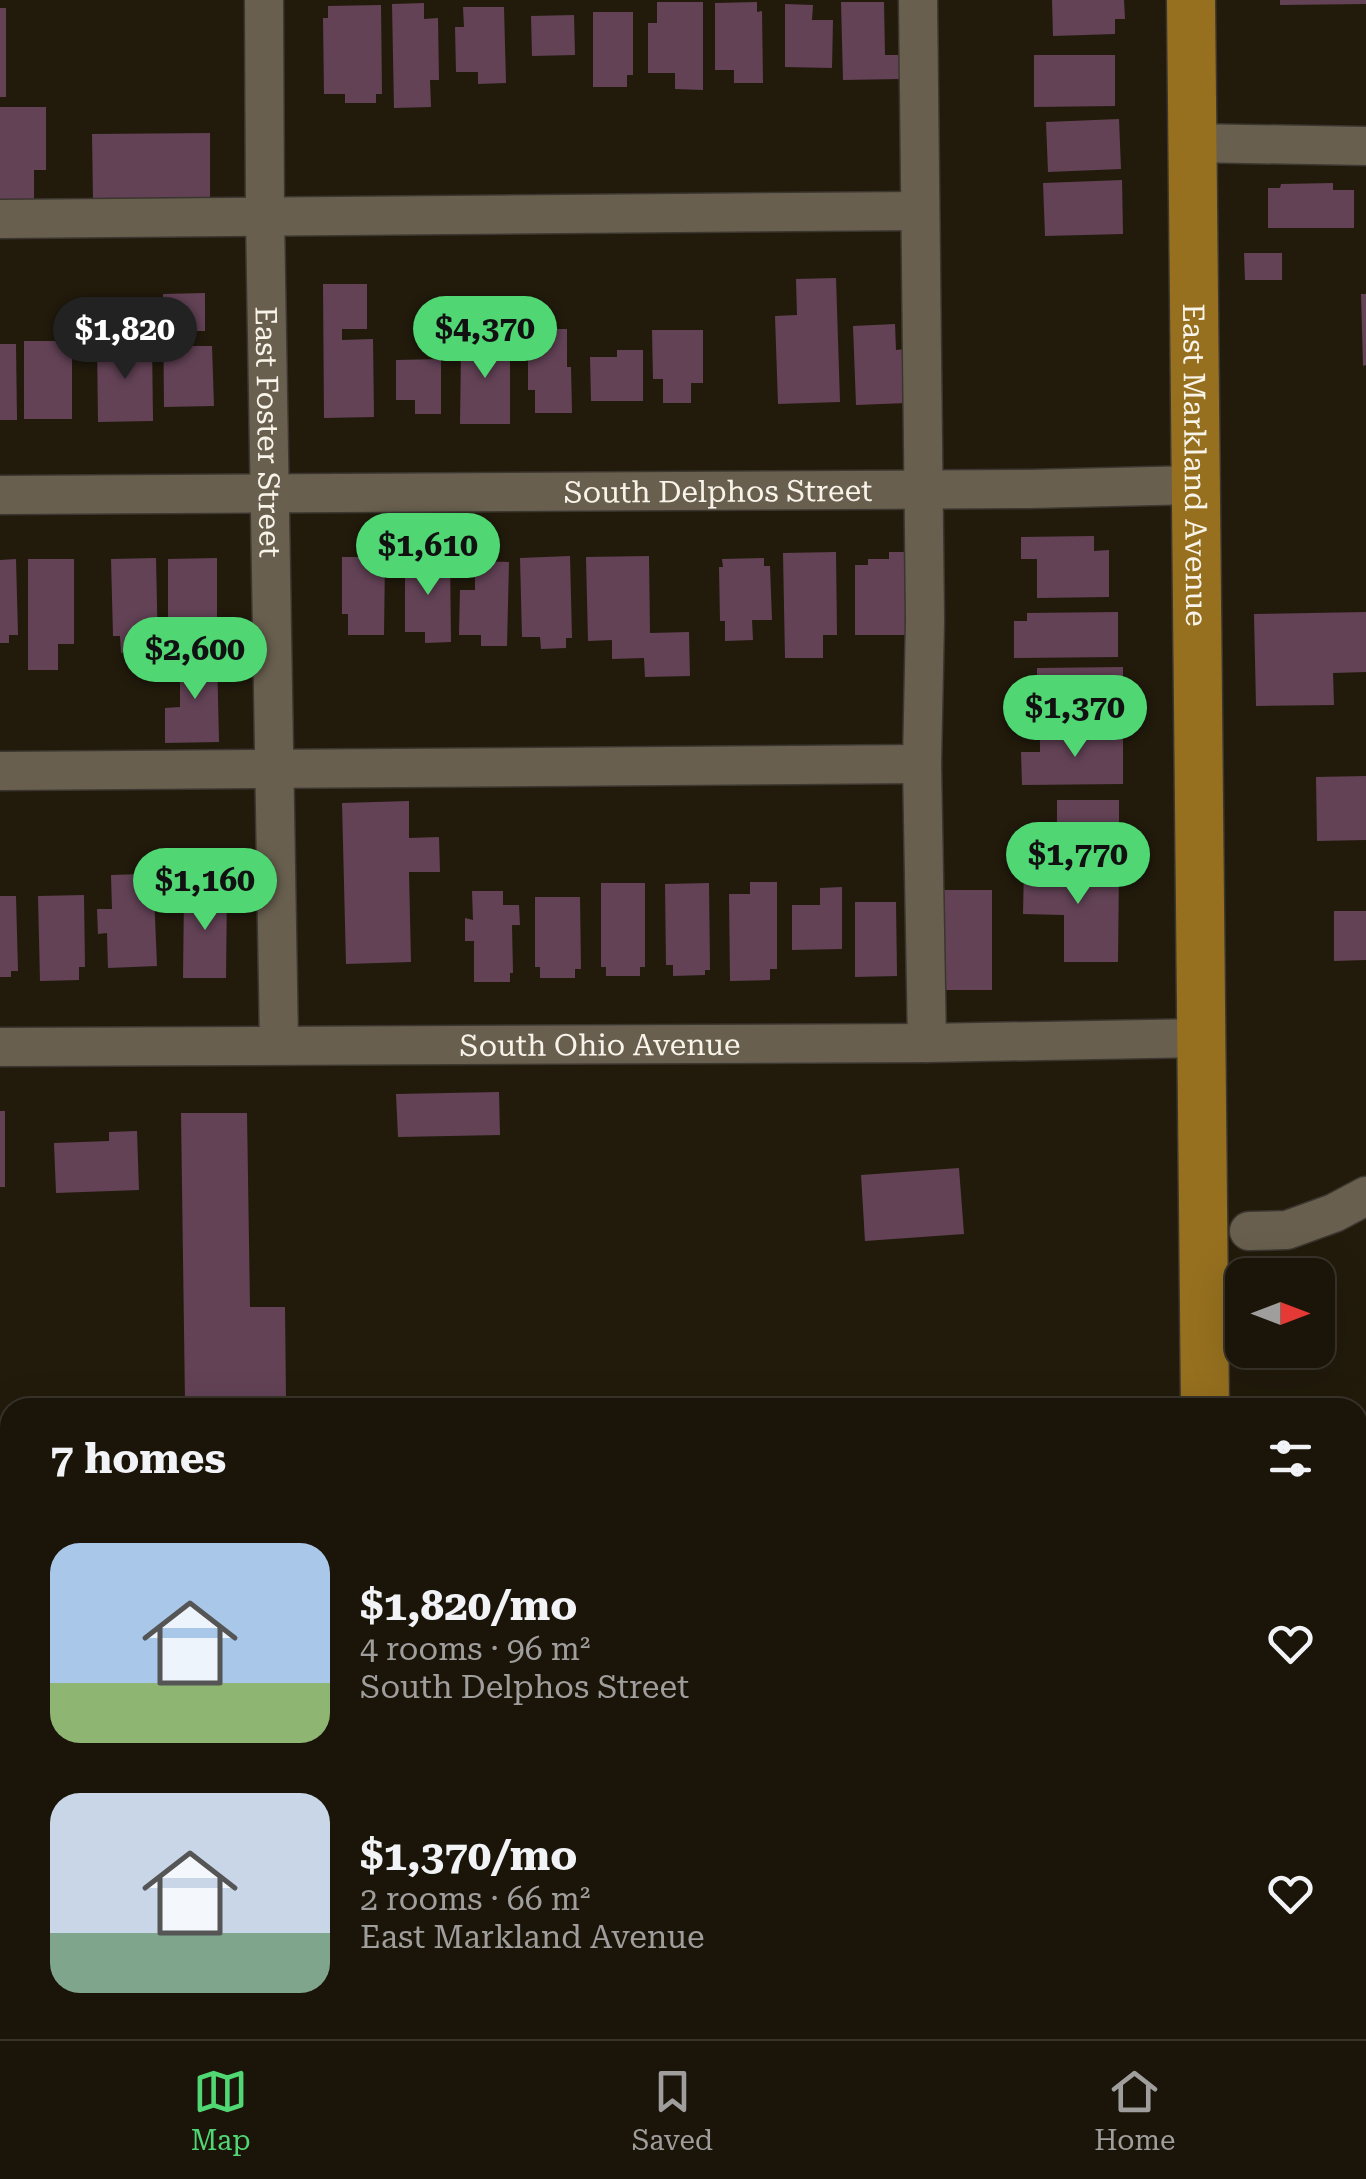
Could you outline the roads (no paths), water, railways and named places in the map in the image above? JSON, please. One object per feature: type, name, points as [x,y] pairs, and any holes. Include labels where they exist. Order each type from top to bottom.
[{"type":"main road","name":"East Markland Avenue","points":[[1190,0],[1205,1398]]},
{"type":"street","name":"East Foster Street","points":[[264,0],[280,1045]]},
{"type":"street","points":[[918,0],[927,1043]]},
{"type":"street","points":[[1192,144],[1366,146]]},
{"type":"street","points":[[0,219],[919,212]]},
{"type":"street","name":"South Delphos Street","points":[[0,495],[1196,485]]},
{"type":"street","points":[[0,771],[922,764]]},
{"type":"street","name":"South Ohio Avenue","points":[[0,1048],[1202,1038]]},
{"type":"street","points":[[1249,1231],[1287,1230],[1366,1196]]}]
